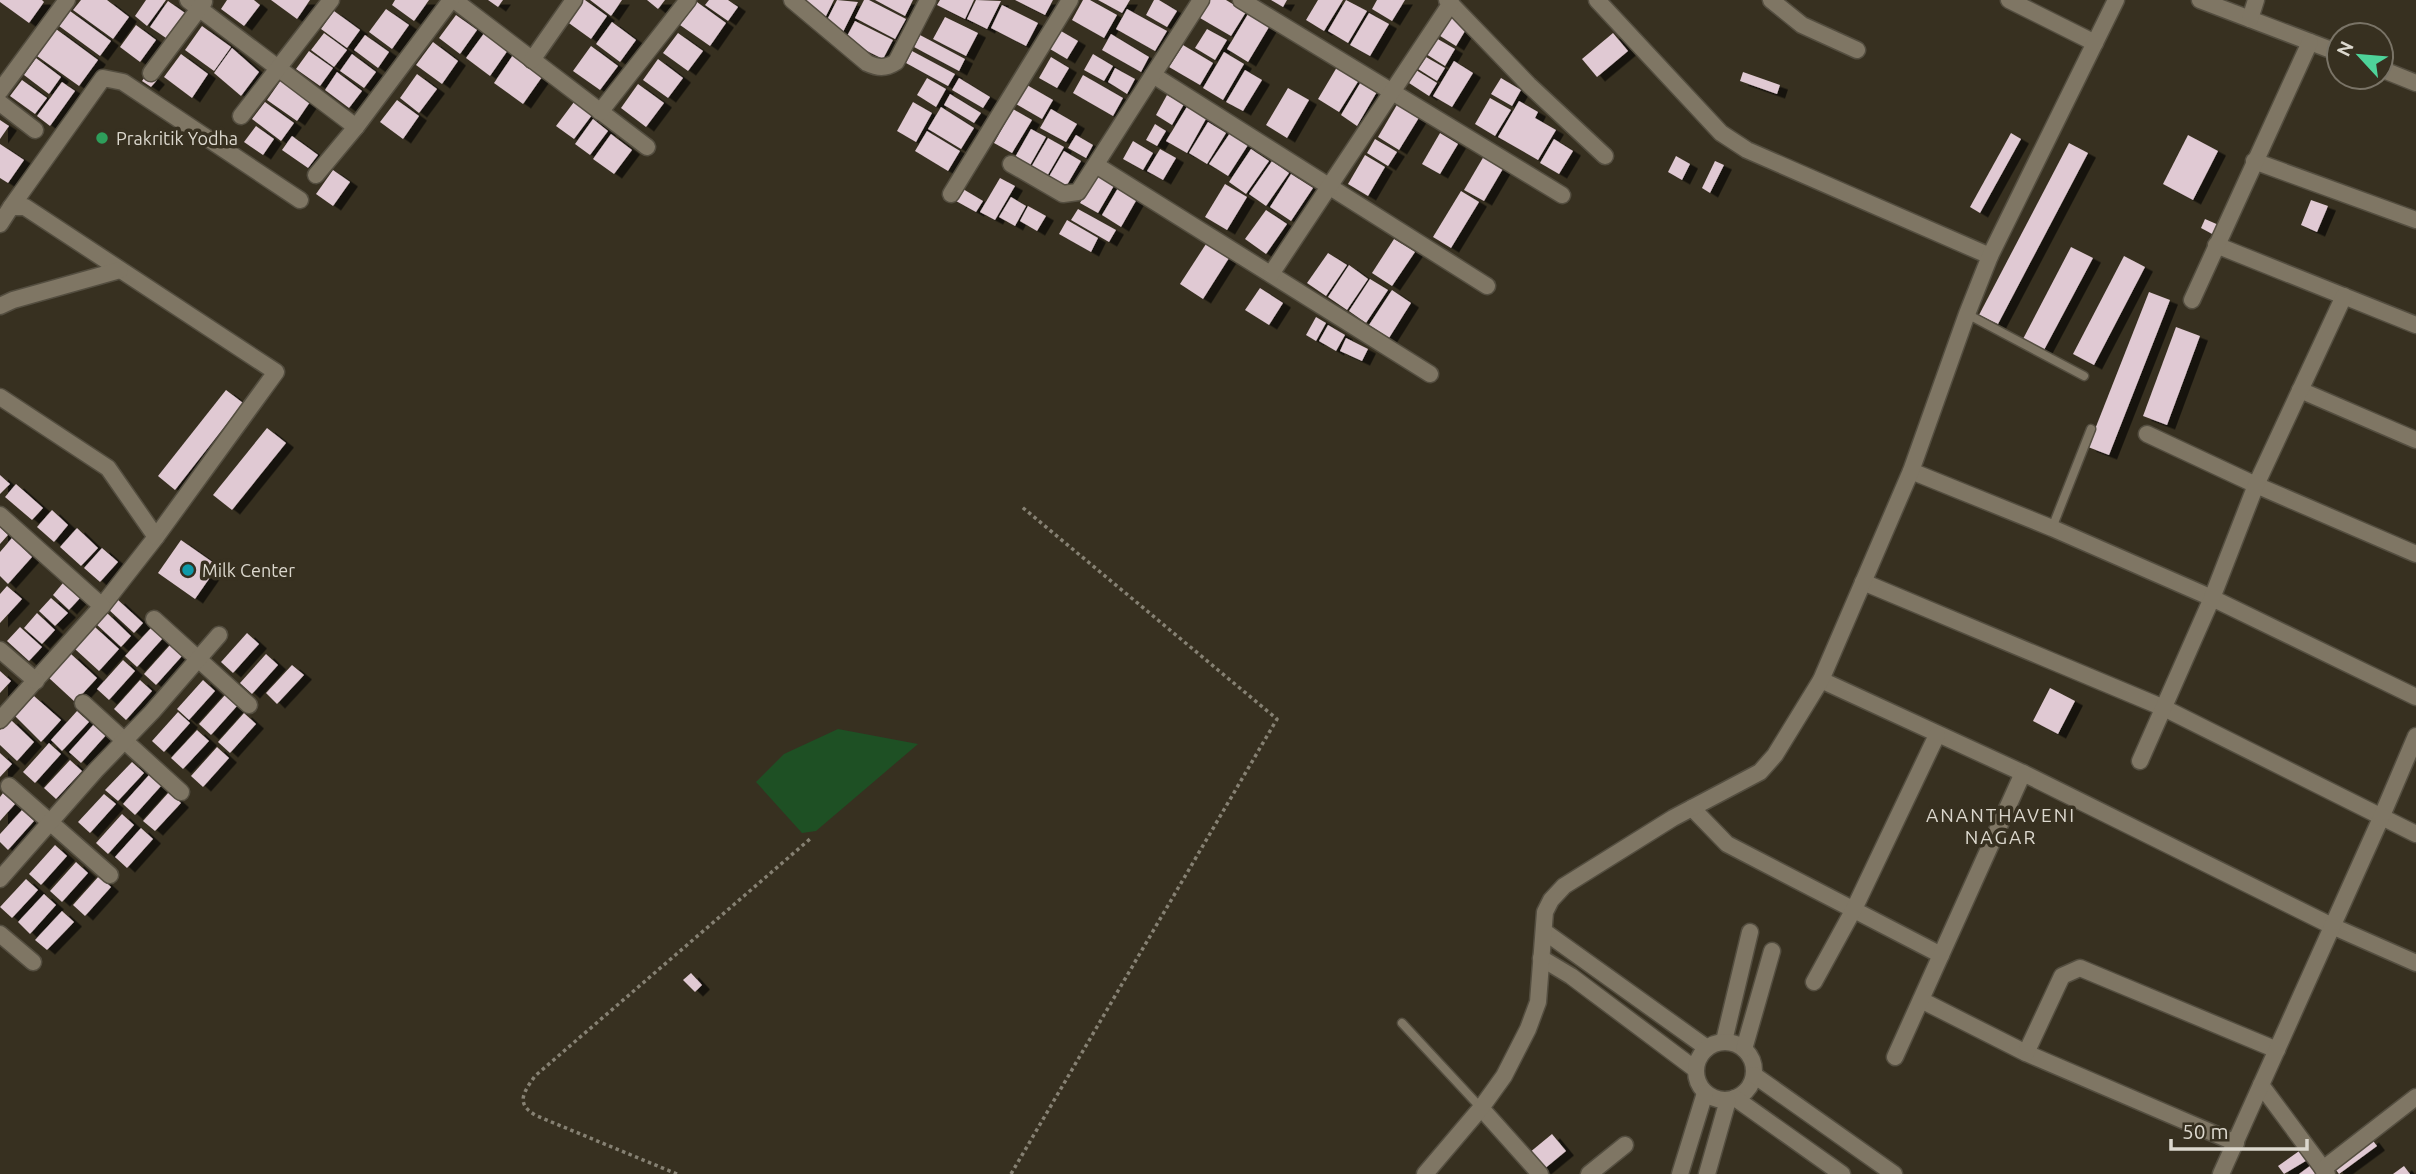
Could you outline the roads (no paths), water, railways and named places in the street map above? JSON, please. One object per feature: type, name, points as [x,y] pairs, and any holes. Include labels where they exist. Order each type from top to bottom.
[{"type":"street","points":[[0,91],[67,0]]},
{"type":"street","points":[[241,116],[331,0]]},
{"type":"street","points":[[316,175],[453,0],[647,147]]},
{"type":"street","points":[[532,60],[574,0]]},
{"type":"street","points":[[600,112],[688,0]]},
{"type":"street","points":[[792,0],[867,63],[879,68],[888,67],[895,62],[928,0]]},
{"type":"street","points":[[951,194],[1070,0]]},
{"type":"street","points":[[1011,164],[1063,194],[1077,192],[1083,187],[1201,0]]},
{"type":"street","points":[[1241,0],[1562,195]]},
{"type":"street","points":[[1597,0],[1721,133],[1747,150],[1990,256]]},
{"type":"street","points":[[1771,0],[1802,25],[1857,50]]},
{"type":"street","points":[[2009,0],[2095,43]]},
{"type":"street","points":[[1425,1174],[1481,1108],[1504,1076],[1528,1029],[1538,1002],[1545,912],[1550,900],[1564,886],[1692,808],[1760,772],[1774,755],[1821,680],[1912,471],[1990,256],[2116,0]]},
{"type":"street","points":[[2200,0],[2325,48]]},
{"type":"street","points":[[2250,19],[2256,0]]},
{"type":"street","points":[[1271,274],[1449,1],[1529,85],[1605,156]]},
{"type":"street","points":[[151,73],[197,3],[356,127]]},
{"type":"street","points":[[2192,300],[2310,42]]},
{"type":"street","points":[[1153,75],[1487,286]]},
{"type":"street","points":[[2395,75],[2416,83]]},
{"type":"street","points":[[0,224],[103,78],[123,82],[300,200]]},
{"type":"street","points":[[0,103],[35,130]]},
{"type":"street","points":[[2254,161],[2416,220]]},
{"type":"street","points":[[1096,165],[1430,374]]},
{"type":"street","points":[[0,720],[102,606],[156,537],[276,372],[25,207],[11,207]]},
{"type":"street","points":[[2216,245],[2416,325]]},
{"type":"street","points":[[0,306],[120,270]]},
{"type":"street","points":[[2140,761],[2212,598],[2256,485],[2344,296]]},
{"type":"street","points":[[2300,390],[2416,440]]},
{"type":"street","points":[[0,397],[108,468],[156,537]]},
{"type":"street","points":[[2147,434],[2256,485],[2416,554]]},
{"type":"street","points":[[1912,471],[2212,598],[2416,697]]},
{"type":"street","points":[[0,515],[102,606]]},
{"type":"street","points":[[1863,582],[2164,708],[2416,834]]},
{"type":"street","points":[[154,619],[249,705]]},
{"type":"street","points":[[0,879],[219,635]]},
{"type":"street","points":[[0,650],[36,681]]},
{"type":"street","points":[[1821,680],[2023,773],[2332,926],[2416,963]]},
{"type":"street","points":[[83,703],[181,792]]},
{"type":"street","points":[[1814,982],[1854,909],[1937,735]]},
{"type":"street","points":[[2221,1174],[2416,736]]},
{"type":"street","points":[[1895,1057],[2023,773]]},
{"type":"street","points":[[9,786],[110,875]]},
{"type":"street","points":[[1692,808],[1727,844],[1941,955]]},
{"type":"street","points":[[1545,932],[1707,1048]]},
{"type":"street","points":[[1724,1041],[1750,932]]},
{"type":"street","points":[[0,934],[33,962]]},
{"type":"street","points":[[1744,1049],[1772,951]]},
{"type":"street","points":[[1541,958],[1571,976],[1695,1069]]},
{"type":"street","points":[[2026,1053],[2063,976],[2080,968],[2277,1049]]},
{"type":"street","points":[[1921,1000],[2026,1053],[2236,1143]]},
{"type":"street","points":[[1724,1041],[1732,1042],[1751,1056],[1754,1075],[1746,1091],[1731,1099],[1720,1100],[1705,1093],[1695,1069],[1697,1060],[1707,1048],[1724,1041]]},
{"type":"street","points":[[1754,1075],[1894,1174]]},
{"type":"street","points":[[2261,1085],[2325,1171],[2416,1097]]},
{"type":"street","points":[[1680,1174],[1705,1093]]},
{"type":"street","points":[[1707,1174],[1731,1099]]},
{"type":"street","points":[[1731,1099],[1842,1174]]},
{"type":"street","points":[[1481,1108],[1540,1174]]},
{"type":"street","points":[[1589,1174],[1625,1145]]},
{"type":"lane","points":[[1967,314],[2084,376]]},
{"type":"lane","points":[[2052,528],[2091,429]]},
{"type":"lane","points":[[1402,1023],[1481,1108]]},
{"type":"place","name":"Prakritik Yodha","points":[[102,138]]},
{"type":"place","name":"Milk Center","points":[[188,570]]},
{"type":"district","name":"ANANTHAVENI NAGAR","points":[[2001,826]]}]
